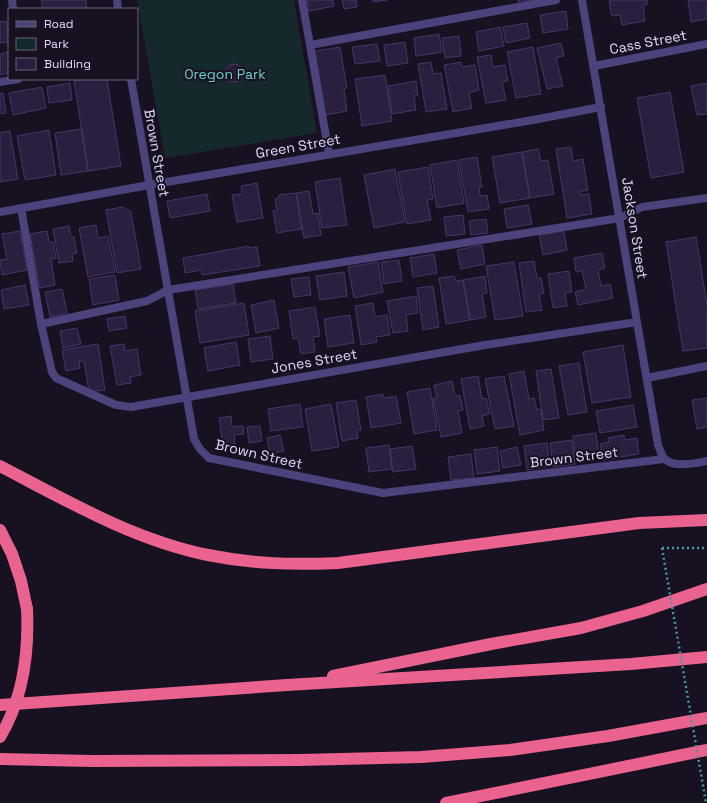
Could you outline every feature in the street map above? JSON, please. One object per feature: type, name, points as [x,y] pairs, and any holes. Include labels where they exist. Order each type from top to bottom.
[{"type":"highway","points":[[0,466],[72,504],[136,533],[173,546],[201,553],[252,562],[296,564],[338,562],[639,523],[707,520]]},
{"type":"highway","points":[[0,530],[12,554],[28,609],[28,650],[24,671],[16,702],[0,737]]},
{"type":"highway","points":[[287,685],[492,644],[581,628],[643,611],[707,590]]},
{"type":"highway","points":[[0,705],[287,685],[631,664],[707,657]]},
{"type":"highway","points":[[0,759],[100,762],[421,757],[510,750],[608,736],[707,718]]},
{"type":"highway","points":[[446,803],[707,750]]},
{"type":"street","points":[[302,0],[329,154]]},
{"type":"street","points":[[310,44],[556,0]]},
{"type":"street","name":"Jackson Street","points":[[582,0],[658,445],[664,459]]},
{"type":"street","name":"Cass Street","points":[[594,66],[707,44]]},
{"type":"street","points":[[0,82],[12,80]]},
{"type":"street","name":"Brown Street","points":[[131,80],[185,397],[194,439],[200,449],[209,458],[383,493],[664,459]]},
{"type":"street","name":"Green Street","points":[[0,212],[601,107]]},
{"type":"street","points":[[21,208],[41,324],[147,301],[168,290],[620,218],[642,208],[707,198]]},
{"type":"street","name":"Jones Street","points":[[41,324],[52,372],[56,378],[116,405],[131,407],[484,345],[637,322]]},
{"type":"street","points":[[647,378],[707,366]]},
{"type":"street","points":[[664,459],[672,463],[688,464],[707,461]]},
{"type":"path","points":[[706,803],[662,548],[707,548]]},
{"type":"green space","name":"Oregon Park","points":[[137,0],[294,0],[317,133],[165,158]]},
{"type":"building","points":[[41,0],[86,0],[87,8],[43,8]]},
{"type":"building","points":[[307,0],[333,0],[334,6],[309,11]]},
{"type":"building","points":[[342,0],[356,0],[357,7],[344,9]]},
{"type":"building","points":[[373,0],[387,0],[373,2]]},
{"type":"building","points":[[518,0],[539,0],[519,4]]},
{"type":"building","points":[[647,0],[647,5],[643,5],[645,21],[622,25],[620,15],[612,16],[609,1]]},
{"type":"building","points":[[688,0],[707,0],[707,19],[691,22]]},
{"type":"building","points":[[566,11],[568,29],[543,33],[540,15]]},
{"type":"building","points":[[6,21],[8,42],[0,43],[0,22]]},
{"type":"building","points":[[527,23],[530,38],[506,43],[503,27]]},
{"type":"building","points":[[500,27],[504,46],[479,51],[476,32]]},
{"type":"building","points":[[439,34],[442,52],[416,56],[414,38]]},
{"type":"building","points":[[459,36],[461,56],[445,58],[442,38]]},
{"type":"building","points":[[405,42],[408,63],[387,66],[384,45]]},
{"type":"building","points":[[561,43],[564,56],[556,58],[563,86],[547,89],[537,48]]},
{"type":"building","points":[[377,44],[380,61],[355,64],[352,47]]},
{"type":"building","points":[[340,47],[347,88],[344,89],[347,111],[325,115],[315,51]]},
{"type":"building","points":[[533,47],[541,94],[516,98],[507,52]]},
{"type":"building","points":[[8,52],[8,73],[0,75],[0,54]]},
{"type":"building","points":[[491,55],[493,67],[505,65],[508,81],[502,82],[506,100],[486,103],[477,57]]},
{"type":"building","points":[[431,62],[433,74],[441,73],[447,109],[426,112],[418,64]]},
{"type":"building","points":[[461,62],[462,67],[475,65],[479,90],[469,93],[472,108],[453,112],[444,65]]},
{"type":"building","points":[[234,64],[240,67],[243,73],[240,79],[234,82],[228,79],[225,73],[228,67]]},
{"type":"building","points":[[385,75],[392,121],[362,126],[355,79]]},
{"type":"building","points":[[107,80],[121,166],[88,171],[74,81]]},
{"type":"building","points":[[416,81],[418,95],[414,96],[416,110],[392,114],[388,86]]},
{"type":"building","points":[[70,83],[72,100],[49,103],[47,87]]},
{"type":"building","points":[[707,83],[707,114],[697,115],[691,86]]},
{"type":"building","points":[[42,87],[46,108],[13,115],[9,93]]},
{"type":"building","points":[[670,92],[684,172],[651,178],[637,98]]},
{"type":"building","points":[[3,93],[6,113],[0,114],[0,94]]},
{"type":"building","points":[[82,129],[88,171],[61,175],[55,133]]},
{"type":"building","points":[[49,130],[56,175],[25,180],[17,136]]},
{"type":"building","points":[[10,131],[18,179],[0,182],[0,133]]},
{"type":"building","points":[[571,147],[573,161],[583,159],[588,190],[579,192],[580,195],[589,194],[592,214],[567,218],[556,149]]},
{"type":"building","points":[[538,149],[541,161],[548,160],[554,194],[530,198],[522,152]]},
{"type":"building","points":[[522,152],[530,198],[500,203],[492,157]]},
{"type":"building","points":[[477,157],[482,187],[479,187],[480,196],[487,195],[489,209],[468,212],[459,160]]},
{"type":"building","points":[[457,160],[464,203],[437,208],[430,165]]},
{"type":"building","points":[[428,167],[433,199],[427,200],[431,220],[407,224],[398,172]]},
{"type":"building","points":[[395,169],[405,222],[374,228],[364,175]]},
{"type":"building","points":[[340,178],[347,225],[322,228],[315,182]]},
{"type":"building","points":[[257,183],[263,218],[237,222],[232,195],[242,194],[241,186]]},
{"type":"building","points":[[309,191],[313,214],[318,213],[321,235],[304,238],[296,193]]},
{"type":"building","points":[[296,193],[302,229],[277,233],[273,211],[277,210],[275,199],[279,198],[279,195]]},
{"type":"building","points":[[207,194],[210,211],[170,218],[167,201]]},
{"type":"building","points":[[528,205],[532,224],[507,228],[504,209]]},
{"type":"building","points":[[123,207],[131,212],[141,269],[117,273],[106,210]]},
{"type":"building","points":[[463,215],[465,234],[446,236],[444,217]]},
{"type":"building","points":[[486,219],[488,233],[471,235],[469,221]]},
{"type":"building","points":[[96,225],[98,238],[108,236],[115,272],[88,277],[79,228]]},
{"type":"building","points":[[69,226],[71,237],[74,237],[77,253],[72,254],[73,261],[59,263],[53,229]]},
{"type":"building","points":[[20,231],[27,270],[2,275],[0,260],[7,259],[2,234]]},
{"type":"building","points":[[47,231],[49,242],[53,242],[56,258],[51,259],[55,285],[40,288],[30,234]]},
{"type":"building","points":[[564,231],[567,250],[543,255],[539,235]]},
{"type":"building","points":[[696,237],[707,305],[707,348],[683,351],[666,242]]},
{"type":"building","points":[[482,245],[485,264],[461,269],[457,250]]},
{"type":"building","points":[[249,246],[249,248],[257,247],[260,266],[202,275],[201,270],[185,273],[183,258]]},
{"type":"building","points":[[602,253],[605,268],[598,270],[601,286],[610,284],[613,298],[578,305],[575,292],[586,289],[582,271],[576,272],[574,258]]},
{"type":"building","points":[[434,254],[437,273],[413,277],[410,258]]},
{"type":"building","points":[[399,260],[402,281],[384,284],[381,262]]},
{"type":"building","points":[[534,261],[537,278],[541,278],[544,293],[539,295],[542,310],[526,312],[519,263]]},
{"type":"building","points":[[378,262],[383,292],[354,298],[348,267]]},
{"type":"building","points":[[514,262],[523,316],[495,320],[486,266]]},
{"type":"building","points":[[569,271],[572,292],[565,293],[567,306],[553,308],[548,274]]},
{"type":"building","points":[[344,272],[347,296],[320,300],[316,276]]},
{"type":"building","points":[[115,275],[119,300],[93,305],[89,279]]},
{"type":"building","points":[[454,276],[456,281],[463,280],[470,320],[446,324],[439,278]]},
{"type":"building","points":[[485,276],[487,293],[482,294],[486,317],[470,320],[463,280]]},
{"type":"building","points":[[309,277],[311,295],[294,297],[291,279]]},
{"type":"building","points":[[233,284],[236,303],[198,309],[195,290]]},
{"type":"building","points":[[25,285],[29,305],[4,309],[1,290]]},
{"type":"building","points":[[433,286],[439,327],[423,330],[417,288]]},
{"type":"building","points":[[62,289],[67,313],[50,317],[45,292]]},
{"type":"building","points":[[416,296],[418,313],[406,315],[408,331],[393,333],[387,301]]},
{"type":"building","points":[[274,300],[279,328],[256,333],[251,305]]},
{"type":"building","points":[[244,303],[249,335],[200,343],[195,311]]},
{"type":"building","points":[[373,303],[375,317],[387,315],[390,335],[376,337],[377,342],[361,345],[355,306]]},
{"type":"building","points":[[315,307],[320,336],[313,337],[315,352],[301,354],[298,338],[293,339],[289,311]]},
{"type":"building","points":[[350,315],[354,343],[328,347],[324,319]]},
{"type":"building","points":[[125,316],[127,328],[109,331],[107,319]]},
{"type":"building","points":[[77,328],[81,344],[63,348],[60,331]]},
{"type":"building","points":[[270,336],[273,359],[251,362],[248,339]]},
{"type":"building","points":[[236,342],[240,365],[208,371],[204,348]]},
{"type":"building","points":[[98,344],[105,390],[89,392],[84,361],[79,361],[80,368],[66,371],[62,350]]},
{"type":"building","points":[[124,344],[125,351],[137,349],[141,375],[130,377],[131,383],[117,385],[110,346]]},
{"type":"building","points":[[623,345],[631,397],[592,403],[583,352]]},
{"type":"building","points":[[579,363],[587,412],[568,415],[559,366]]},
{"type":"building","points":[[551,369],[559,418],[543,420],[536,371]]},
{"type":"building","points":[[524,371],[529,399],[534,398],[537,410],[541,409],[544,430],[520,435],[509,374]]},
{"type":"building","points":[[478,376],[482,399],[486,398],[490,414],[482,416],[484,426],[470,429],[461,379]]},
{"type":"building","points":[[504,376],[514,426],[495,429],[485,379]]},
{"type":"building","points":[[452,381],[455,396],[460,395],[463,410],[458,411],[462,433],[441,437],[433,398],[437,398],[434,385]]},
{"type":"building","points":[[430,388],[437,430],[414,434],[407,392]]},
{"type":"building","points":[[383,394],[384,398],[396,396],[401,423],[371,428],[366,397]]},
{"type":"building","points":[[707,398],[707,427],[697,429],[692,400]]},
{"type":"building","points":[[356,400],[361,430],[357,430],[358,438],[342,441],[336,403]]},
{"type":"building","points":[[300,404],[303,427],[271,431],[268,409]]},
{"type":"building","points":[[331,404],[339,447],[312,451],[305,409]]},
{"type":"building","points":[[633,405],[637,427],[600,433],[596,411]]},
{"type":"building","points":[[231,416],[232,427],[243,426],[244,434],[234,435],[235,444],[223,446],[219,418]]},
{"type":"building","points":[[260,426],[262,441],[249,443],[247,427]]},
{"type":"building","points":[[596,433],[599,457],[576,460],[573,436]]},
{"type":"building","points":[[280,435],[284,451],[270,454],[267,438]]},
{"type":"building","points":[[624,435],[625,440],[637,438],[639,454],[603,460],[600,444],[609,442],[608,438]]},
{"type":"building","points":[[572,440],[575,464],[553,467],[550,443]]},
{"type":"building","points":[[547,443],[550,466],[527,470],[524,446]]},
{"type":"building","points":[[389,445],[392,469],[369,472],[366,448]]},
{"type":"building","points":[[412,446],[416,469],[393,472],[390,449]]},
{"type":"building","points":[[497,447],[500,471],[477,474],[474,450]]},
{"type":"building","points":[[517,447],[521,465],[503,468],[500,451]]},
{"type":"building","points":[[471,454],[474,478],[451,480],[448,457]]}]
